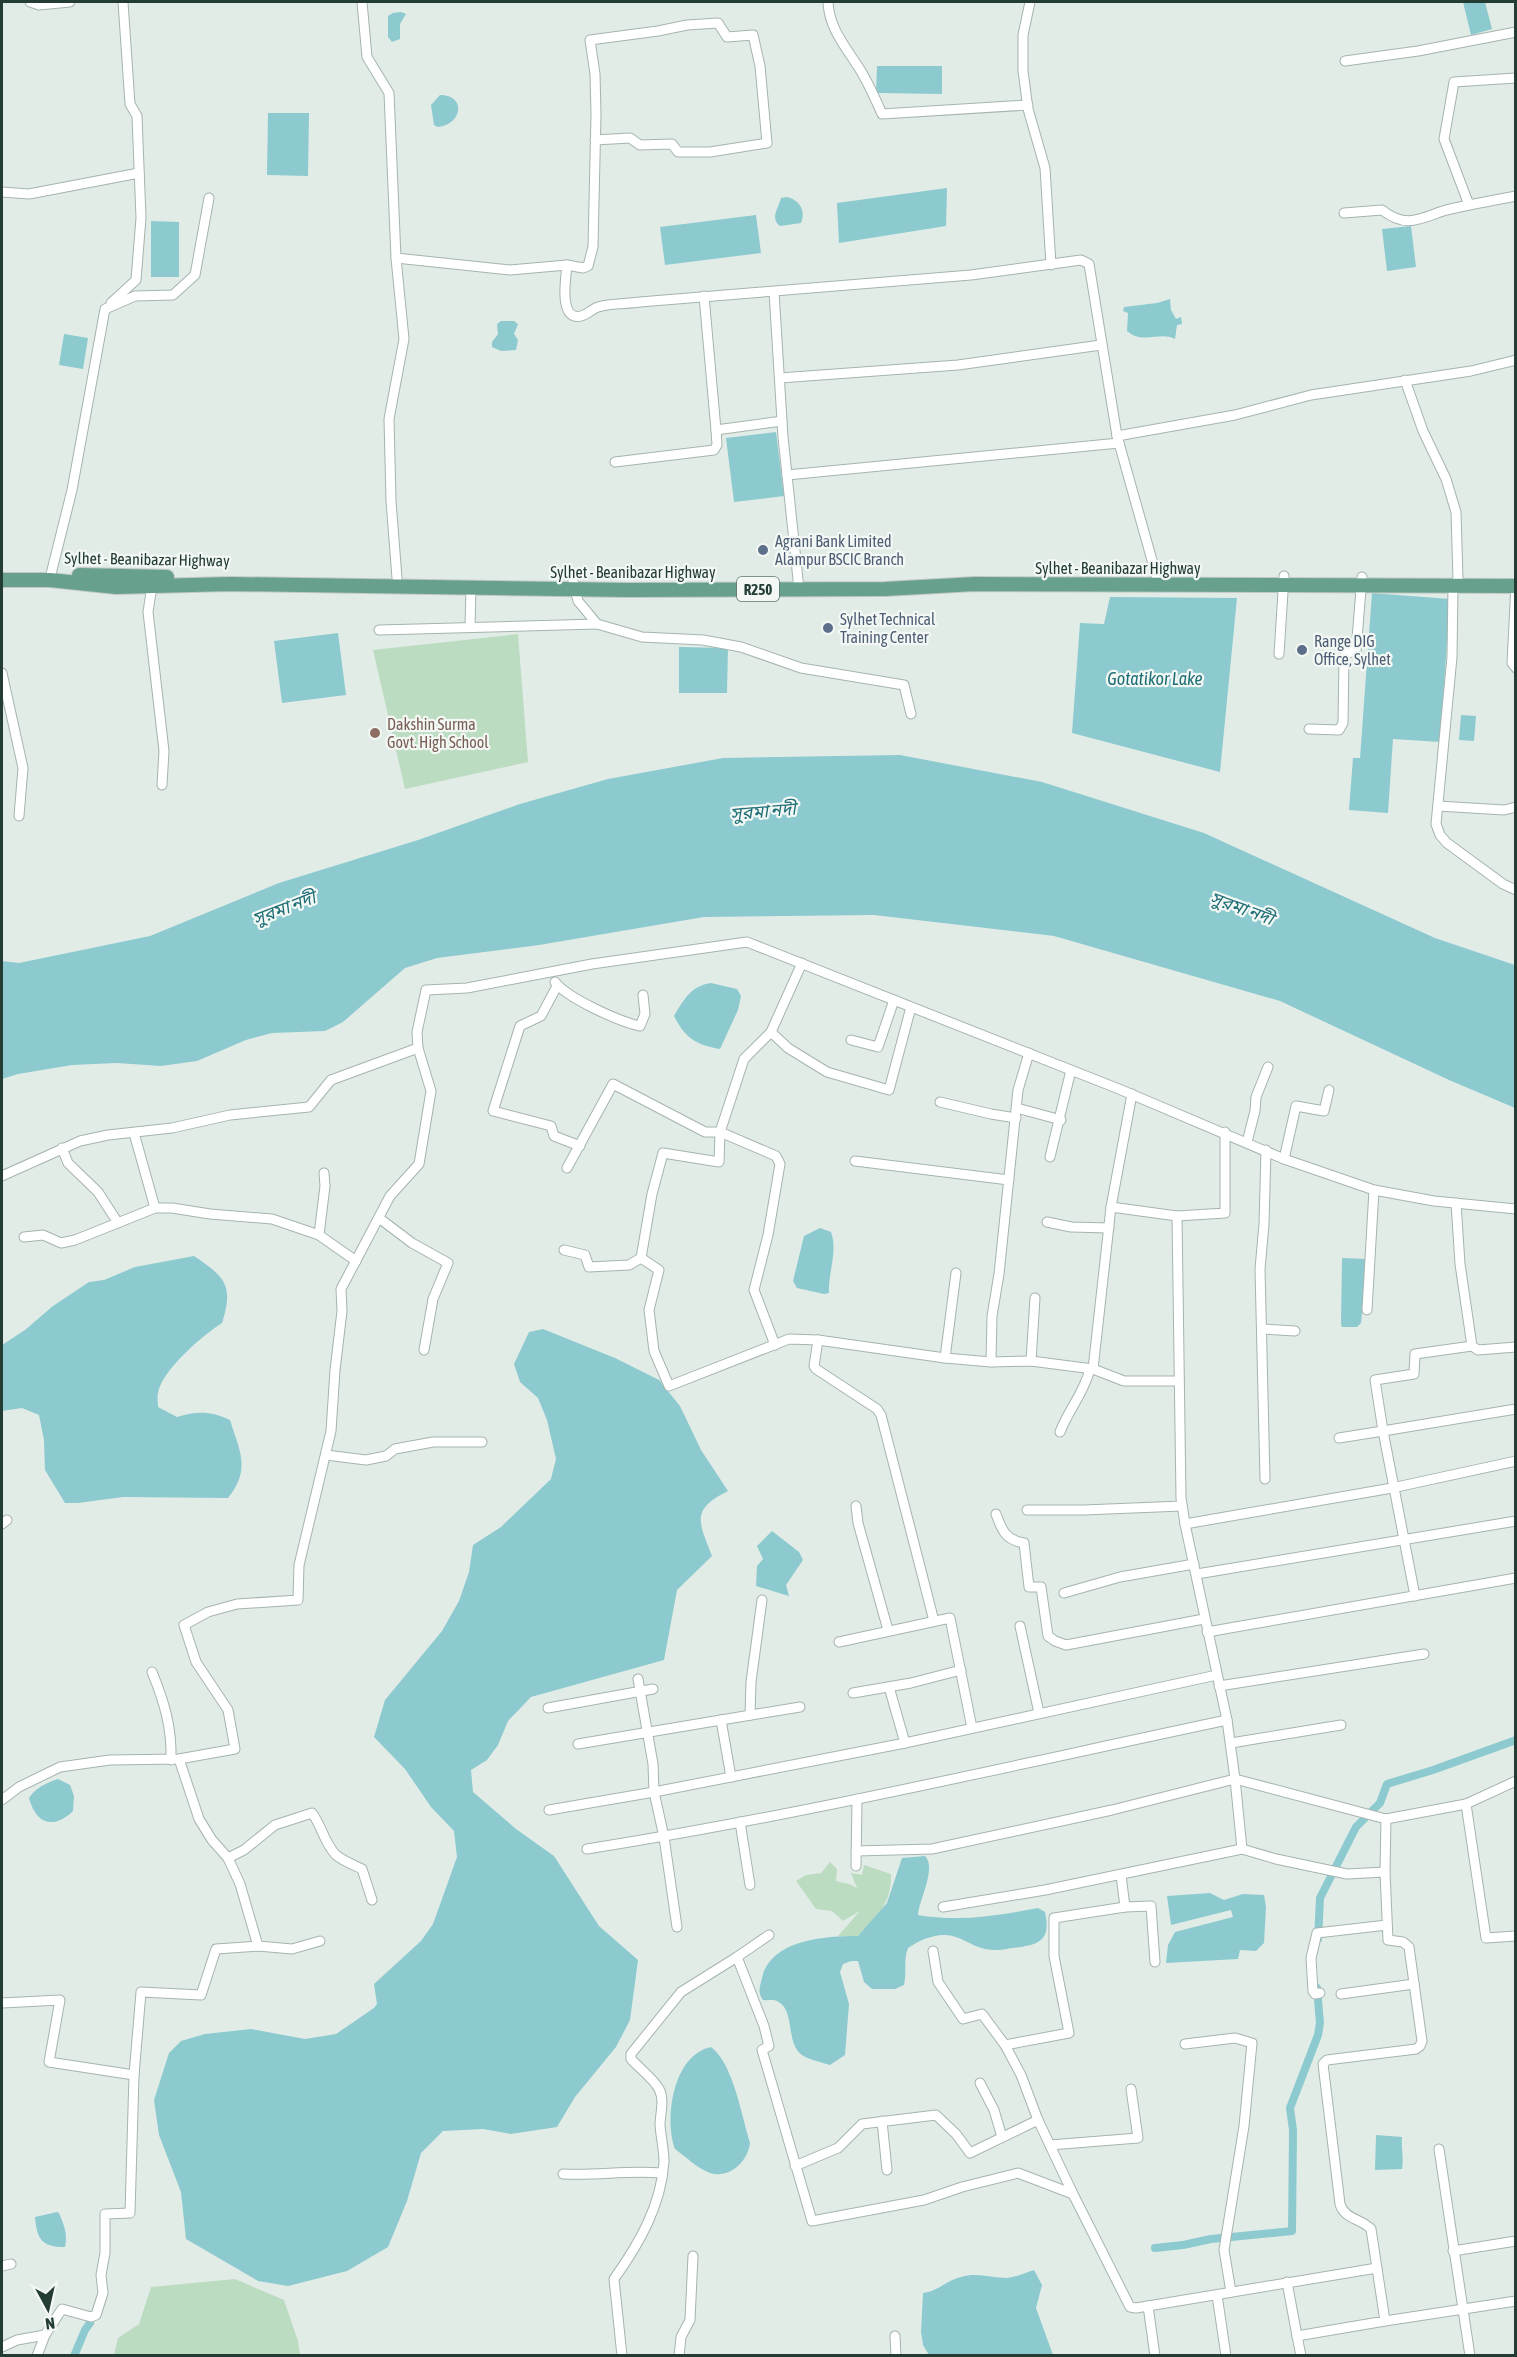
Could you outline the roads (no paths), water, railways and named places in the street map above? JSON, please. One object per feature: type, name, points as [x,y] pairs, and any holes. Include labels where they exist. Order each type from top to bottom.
[{"type":"main road","name":"Sylhet - Beanibazar Highway","points":[[2,573],[397,578],[666,585],[868,585],[975,580],[1361,581],[1515,585]]},
{"type":"main road","name":"Sylhet - Beanibazar Highway","points":[[1456,583],[1515,579]]},
{"type":"main road","name":"Sylhet - Beanibazar Highway","points":[[2,580],[50,580],[116,587],[230,584],[471,588],[573,584]]},
{"type":"street","points":[[30,2],[39,6],[70,2]]},
{"type":"street","points":[[51,574],[72,490],[105,309],[136,280],[141,218],[137,116],[130,104],[123,2]]},
{"type":"street","points":[[362,2],[367,57],[389,93],[396,258],[404,339],[389,419],[391,501],[397,578]]},
{"type":"street","points":[[828,2],[828,17],[860,69],[882,114],[1028,105]]},
{"type":"street","points":[[1030,2],[1023,35],[1023,71],[1028,105],[1045,168],[1051,265]]},
{"type":"street","points":[[396,258],[510,270],[567,265],[583,268],[588,266],[593,247],[595,140],[595,74],[590,40],[658,32],[687,25],[718,23],[727,37],[753,35],[760,66],[767,143],[710,152],[678,152],[672,144],[640,145],[630,138],[595,140]]},
{"type":"street","points":[[1345,61],[1418,51],[1515,32]]},
{"type":"street","points":[[1469,205],[1444,139],[1454,82],[1515,78]]},
{"type":"street","points":[[2,192],[29,194],[139,173]]},
{"type":"street","points":[[1344,213],[1382,210],[1392,218],[1406,222],[1423,219],[1443,211],[1515,196]]},
{"type":"street","points":[[105,309],[135,296],[173,295],[195,274],[209,198]]},
{"type":"street","points":[[567,265],[565,300],[568,311],[575,316],[582,316],[597,307],[704,296],[971,275],[1081,260],[1089,264],[1118,440],[1156,581]]},
{"type":"street","points":[[774,292],[782,421],[799,585]]},
{"type":"street","points":[[615,462],[714,450],[717,445],[704,296]]},
{"type":"street","points":[[780,378],[958,365],[1101,345]]},
{"type":"street","points":[[788,475],[1118,440],[1235,415],[1311,395],[1471,371],[1515,360]]},
{"type":"street","points":[[1405,380],[1423,431],[1446,479],[1456,512],[1456,583],[1452,657],[1436,824],[1440,835],[1447,843],[1503,884],[1515,890]]},
{"type":"street","points":[[716,430],[782,421]]},
{"type":"street","points":[[1279,654],[1284,581]]},
{"type":"street","points":[[1308,729],[1339,730],[1343,723],[1344,657],[1347,653],[1356,651],[1361,581]]},
{"type":"street","points":[[573,584],[578,602],[597,624]]},
{"type":"street","points":[[1515,585],[1512,663],[1515,668]]},
{"type":"street","points":[[152,586],[148,612],[164,751],[162,785]]},
{"type":"street","points":[[470,627],[471,588]]},
{"type":"street","points":[[379,630],[597,624],[642,636],[703,640],[741,647],[801,668],[904,685],[911,714]]},
{"type":"street","points":[[2,673],[23,768],[19,816]]},
{"type":"street","points":[[1438,806],[1504,810],[1515,807]]},
{"type":"street","points":[[2,1800],[19,1786],[60,1767],[110,1760],[175,1760],[235,1749],[228,1710],[196,1662],[184,1625],[208,1612],[237,1604],[298,1600],[299,1565],[331,1431],[342,1311],[340,1289],[390,1196],[419,1164],[431,1091],[418,1048],[417,1032],[426,990],[467,987],[592,964],[747,942],[1132,1094],[1284,1158],[1374,1190],[1434,1202],[1515,1209]]},
{"type":"street","points":[[641,1258],[652,1194],[663,1153],[718,1162],[720,1132],[744,1059],[771,1032],[802,963]]},
{"type":"street","points":[[548,973],[557,986],[624,1023],[640,1026],[645,1014],[643,995]]},
{"type":"street","points":[[557,986],[541,1016],[520,1026],[493,1111],[551,1126],[554,1136],[580,1146]]},
{"type":"street","points":[[851,1040],[878,1047],[894,1000]]},
{"type":"street","points":[[771,1032],[788,1048],[827,1072],[889,1090],[911,1007]]},
{"type":"street","points":[[2,1176],[80,1141],[172,1128],[230,1114],[309,1107],[331,1080],[418,1048]]},
{"type":"street","points":[[991,1362],[992,1316],[999,1274],[1018,1090],[1029,1053]]},
{"type":"street","points":[[1247,1142],[1256,1097],[1268,1066]]},
{"type":"street","points":[[1050,1157],[1071,1070]]},
{"type":"street","points":[[567,1168],[613,1084],[705,1132],[720,1132],[776,1156],[780,1164],[768,1235],[754,1290],[776,1345]]},
{"type":"street","points":[[1284,1158],[1296,1106],[1324,1111],[1329,1090]]},
{"type":"street","points":[[1060,1432],[1068,1411],[1083,1390],[1091,1369],[1111,1207],[1132,1094]]},
{"type":"street","points":[[940,1101],[991,1114],[1016,1113],[1060,1120]]},
{"type":"street","points":[[134,1132],[155,1208]]},
{"type":"street","points":[[1111,1207],[1177,1216],[1225,1213],[1225,1132]]},
{"type":"street","points":[[62,1148],[68,1162],[98,1192],[118,1223]]},
{"type":"street","points":[[1265,1479],[1260,1269],[1266,1150]]},
{"type":"street","points":[[855,1161],[1009,1180]]},
{"type":"street","points":[[319,1235],[325,1186],[324,1173]]},
{"type":"street","points":[[1366,1310],[1374,1190]]},
{"type":"street","points":[[1456,1203],[1460,1264],[1472,1346]]},
{"type":"street","points":[[24,1238],[43,1235],[61,1243],[75,1240],[155,1208],[272,1219],[319,1235],[356,1261]]},
{"type":"street","points":[[1177,1216],[1182,1506],[1227,1720],[1242,1849]]},
{"type":"street","points":[[379,1218],[412,1243],[448,1263],[433,1299],[424,1350]]},
{"type":"street","points":[[1047,1222],[1071,1227],[1109,1228]]},
{"type":"street","points":[[564,1250],[585,1255],[589,1267],[628,1264],[641,1258]]},
{"type":"street","points":[[641,1258],[659,1270],[649,1310],[654,1351],[669,1386],[789,1339],[818,1340],[945,1358],[991,1362],[1031,1361],[1091,1369],[1124,1381],[1179,1381]]},
{"type":"street","points":[[945,1358],[956,1273]]},
{"type":"street","points":[[1031,1361],[1035,1298]]},
{"type":"street","points":[[1262,1329],[1295,1330]]},
{"type":"street","points":[[818,1340],[814,1366],[816,1369],[877,1409],[881,1415],[934,1621]]},
{"type":"street","points":[[1415,1596],[1392,1488],[1375,1380],[1414,1374],[1415,1354],[1472,1346],[1478,1350],[1515,1347]]},
{"type":"street","points":[[1339,1438],[1515,1409]]},
{"type":"street","points":[[326,1455],[366,1460],[386,1456],[395,1449],[433,1442],[482,1442]]},
{"type":"street","points":[[1185,1524],[1392,1488],[1515,1461]]},
{"type":"street","points":[[856,1506],[858,1523],[888,1630]]},
{"type":"street","points":[[1027,1510],[1182,1506]]},
{"type":"street","points":[[996,1514],[1001,1530],[1011,1541],[1024,1543],[1029,1587],[1041,1587],[1048,1636],[1055,1641],[1066,1645],[1204,1619]]},
{"type":"street","points":[[1064,1593],[1120,1577],[1196,1569],[1515,1521]]},
{"type":"street","points":[[1207,1632],[1515,1578]]},
{"type":"street","points":[[750,1715],[751,1683],[762,1600]]},
{"type":"street","points":[[839,1642],[950,1618],[972,1728]]},
{"type":"street","points":[[1020,1626],[1039,1713]]},
{"type":"street","points":[[1219,1686],[1424,1654]]},
{"type":"street","points":[[853,1693],[961,1670]]},
{"type":"street","points":[[152,1672],[166,1710],[175,1760],[199,1819],[212,1840],[228,1858],[240,1884],[258,1946]]},
{"type":"street","points":[[549,1810],[905,1743],[1217,1675]]},
{"type":"street","points":[[638,1679],[677,1927]]},
{"type":"street","points":[[889,1687],[905,1743]]},
{"type":"street","points":[[548,1708],[653,1689]]},
{"type":"street","points":[[578,1744],[800,1707]]},
{"type":"street","points":[[721,1720],[731,1777]]},
{"type":"street","points":[[587,1849],[664,1837],[857,1799],[1227,1720]]},
{"type":"street","points":[[1231,1743],[1341,1725]]},
{"type":"street","points":[[856,1849],[932,1849],[1235,1779],[1386,1819],[1466,1804],[1515,1781]]},
{"type":"street","points":[[856,1866],[857,1799]]},
{"type":"street","points":[[1466,1804],[1486,1938],[1515,1936]]},
{"type":"street","points":[[228,1858],[244,1850],[275,1825],[312,1813],[328,1845],[338,1857],[362,1869],[372,1900]]},
{"type":"street","points":[[1385,2321],[1371,2229],[1346,2214],[1340,2204],[1323,2064],[1327,2060],[1416,2049],[1422,2041],[1409,1947],[1403,1942],[1388,1940],[1385,1872],[1386,1819]]},
{"type":"street","points":[[740,1822],[750,1885]]},
{"type":"street","points":[[943,1907],[1121,1875],[1242,1849],[1276,1859],[1347,1874],[1385,1872]]},
{"type":"street","points":[[1121,1875],[1125,1907]]},
{"type":"street","points":[[1005,2045],[1064,2035],[1069,2032],[1054,1956],[1054,1918],[1125,1907],[1151,1906],[1155,1962]]},
{"type":"street","points":[[1317,1994],[1311,1958],[1320,1933],[1387,1925]]},
{"type":"street","points":[[622,2355],[614,2279],[635,2249],[651,2215],[664,2161],[660,2124],[661,2092],[656,2084],[631,2060],[631,2054],[681,1992],[769,1935]]},
{"type":"street","points":[[37,2355],[45,2335],[62,2309],[91,2317],[96,2315],[103,2293],[101,2275],[105,2253],[105,2214],[130,2212],[134,2075],[141,1992],[201,1995],[216,1949],[258,1946],[292,1949],[320,1941]]},
{"type":"street","points":[[933,1951],[938,1982],[963,2019],[982,2014],[1005,2045],[1021,2075],[1038,2120],[1073,2194],[1130,2307],[1148,2306],[1377,2268]]},
{"type":"street","points":[[737,1957],[764,2026],[769,2046],[762,2050],[812,2221],[924,2200],[962,2187],[1018,2173],[1073,2194]]},
{"type":"street","points":[[1341,1994],[1414,1984]]},
{"type":"street","points":[[2,2003],[60,2000],[49,2062],[134,2075]]},
{"type":"street","points":[[1185,2044],[1235,2038],[1252,2043],[1244,2126],[1225,2232],[1224,2250],[1231,2292]]},
{"type":"street","points":[[980,2083],[994,2110],[1002,2137]]},
{"type":"street","points":[[1050,2145],[1138,2138],[1131,2089]]},
{"type":"street","points":[[795,2166],[838,2148],[862,2124],[936,2115],[956,2134],[970,2153],[1038,2120]]},
{"type":"street","points":[[882,2121],[887,2170]]},
{"type":"street","points":[[1439,2149],[1470,2355]]},
{"type":"street","points":[[563,2174],[588,2175],[614,2171],[662,2174]]},
{"type":"street","points":[[1453,2251],[1515,2241]]},
{"type":"street","points":[[679,2355],[681,2337],[690,2320],[693,2256]]},
{"type":"street","points":[[1287,2282],[1301,2355]]},
{"type":"street","points":[[1217,2295],[1226,2355]]},
{"type":"street","points":[[1297,2336],[1515,2301]]},
{"type":"street","points":[[1148,2306],[1155,2355]]},
{"type":"street","points":[[2,2347],[17,2340],[45,2335]]},
{"type":"street","points":[[895,2336],[896,2355]]},
{"type":"water","points":[[1463,2],[1485,2],[1492,29],[1471,35]]},
{"type":"water","points":[[401,12],[406,14],[400,24],[400,39],[392,42],[388,37],[388,16]]},
{"type":"water","points":[[877,66],[942,66],[942,94],[876,93]]},
{"type":"water","points":[[440,95],[454,100],[458,110],[453,121],[438,127],[434,125],[431,105]]},
{"type":"water","points":[[268,113],[309,113],[308,176],[267,175]]},
{"type":"water","points":[[947,188],[946,226],[839,243],[837,203]]},
{"type":"water","points":[[781,198],[792,198],[801,207],[802,219],[801,223],[780,226],[776,220],[776,213]]},
{"type":"water","points":[[756,215],[761,253],[665,265],[660,227]]},
{"type":"water","points":[[151,221],[179,222],[179,277],[151,277]]},
{"type":"water","points":[[1411,226],[1416,267],[1387,271],[1382,229]]},
{"type":"water","points":[[1170,299],[1171,310],[1176,319],[1181,317],[1182,324],[1177,325],[1175,339],[1163,336],[1139,337],[1127,331],[1128,313],[1123,311],[1124,307]]},
{"type":"water","points":[[501,321],[514,321],[518,324],[514,334],[518,340],[516,350],[501,351],[492,347],[492,342],[498,334],[497,324]]},
{"type":"water","points":[[64,334],[88,338],[83,369],[59,365]]},
{"type":"water","points":[[776,432],[784,496],[734,502],[726,438]]},
{"type":"water","points":[[1372,593],[1450,599],[1440,742],[1393,739],[1388,813],[1349,810],[1353,758],[1360,758]]},
{"type":"water","name":"Gotatikor Lake","points":[[1110,597],[1237,598],[1220,772],[1072,733],[1080,623],[1104,624]]},
{"type":"water","points":[[338,633],[346,695],[282,703],[274,641]]},
{"type":"water","points":[[679,647],[728,648],[727,693],[679,693]]},
{"type":"water","points":[[1461,715],[1476,716],[1474,741],[1459,740]]},
{"type":"water","name":"সুরমা নদী","points":[[900,755],[1042,782],[1204,833],[1435,938],[1515,965],[1515,1108],[1449,1080],[1280,1001],[1054,936],[874,915],[704,917],[539,945],[437,958],[405,968],[343,1022],[325,1031],[272,1033],[246,1040],[197,1061],[161,1066],[117,1063],[72,1065],[2,1079],[2,961],[19,963],[150,936],[279,883],[418,840],[520,804],[608,779],[723,758]]},
{"type":"water","points":[[711,983],[737,989],[741,996],[738,1010],[720,1049],[692,1039],[682,1030],[674,1016],[693,990]]},
{"type":"water","points":[[820,1228],[831,1232],[834,1247],[829,1293],[824,1294],[797,1288],[793,1281],[804,1236]]},
{"type":"water","points":[[194,1256],[220,1276],[227,1291],[226,1310],[222,1323],[194,1344],[167,1374],[158,1393],[158,1407],[177,1417],[204,1413],[230,1420],[241,1460],[241,1469],[235,1488],[228,1498],[123,1497],[65,1503],[45,1470],[44,1440],[39,1415],[22,1408],[2,1411],[2,1345],[89,1282],[104,1280],[135,1267]]},
{"type":"water","points":[[1342,1258],[1367,1259],[1361,1323],[1357,1327],[1342,1327],[1341,1324]]},
{"type":"water","points":[[543,1329],[615,1358],[659,1380],[680,1406],[701,1450],[728,1491],[708,1504],[703,1511],[701,1526],[712,1556],[677,1590],[664,1660],[531,1697],[508,1721],[498,1745],[487,1760],[471,1770],[473,1792],[516,1829],[554,1856],[599,1926],[638,1960],[630,2020],[616,2047],[575,2097],[557,2127],[511,2134],[483,2129],[443,2131],[421,2153],[407,2201],[388,2247],[347,2271],[288,2286],[258,2281],[186,2239],[181,2192],[159,2135],[154,2100],[169,2053],[181,2041],[205,2034],[251,2029],[305,2039],[336,2034],[374,2008],[377,2004],[374,1984],[421,1941],[433,1924],[457,1857],[454,1831],[431,1807],[405,1769],[374,1737],[385,1700],[442,1631],[459,1601],[469,1572],[473,1545],[501,1527],[551,1479],[556,1459],[547,1420],[538,1398],[520,1382],[514,1364],[529,1332]]},
{"type":"water","points":[[772,1531],[799,1552],[803,1560],[786,1585],[789,1596],[756,1586],[757,1566],[763,1559],[757,1546]]},
{"type":"water","points":[[58,1779],[70,1785],[74,1796],[73,1811],[59,1821],[46,1821],[36,1814],[29,1798],[41,1786]]},
{"type":"water","points":[[925,1856],[929,1868],[918,1915],[948,1918],[978,1917],[1038,1908],[1045,1912],[1047,1922],[1044,1936],[1029,1945],[995,1950],[980,1948],[951,1936],[926,1938],[908,1948],[904,1985],[895,1989],[872,1989],[864,1982],[858,1961],[843,1964],[840,1972],[849,2004],[845,2055],[830,2065],[805,2057],[797,2050],[794,2043],[787,2012],[783,2005],[775,2000],[763,2000],[760,1994],[760,1984],[767,1965],[776,1955],[801,1942],[831,1937],[858,1936],[887,1903],[902,1858]]},
{"type":"water","points":[[1210,1893],[1224,1900],[1243,1894],[1264,1895],[1266,1907],[1264,1943],[1256,1951],[1240,1950],[1238,1959],[1166,1963],[1168,1945],[1175,1932],[1233,1917],[1231,1910],[1171,1925],[1167,1896]]},
{"type":"water","points":[[711,2047],[719,2055],[731,2078],[750,2143],[746,2156],[737,2167],[717,2174],[701,2169],[675,2149],[671,2121],[675,2089],[680,2075],[698,2052]]},
{"type":"water","points":[[1376,2135],[1402,2137],[1402,2169],[1375,2170]]},
{"type":"water","points":[[57,2212],[65,2230],[65,2247],[46,2244],[37,2231],[35,2217]]},
{"type":"water","points":[[1034,2270],[1042,2285],[1036,2308],[1053,2355],[929,2355],[923,2345],[921,2332],[923,2293],[967,2276],[1007,2278]]},
{"type":"waterway","points":[[1318,1939],[1320,1898],[1356,1827],[1380,1803],[1387,1784],[1516,1740]]},
{"type":"waterway","points":[[1155,2248],[1211,2239],[1292,2231],[1293,2130],[1290,2108],[1318,2035],[1320,2023],[1317,1988]]},
{"type":"waterway","points":[[74,2356],[90,2323]]},
{"type":"place","name":"Agrani Bank Limited Alampur BSCIC Branch","points":[[763,550]]},
{"type":"place","name":"Sylhet Technical Training Center","points":[[828,628]]},
{"type":"place","name":"Range DIG Office, Sylhet","points":[[1302,650]]},
{"type":"place","name":"Dakshin Surma Govt. High School","points":[[375,733]]}]
